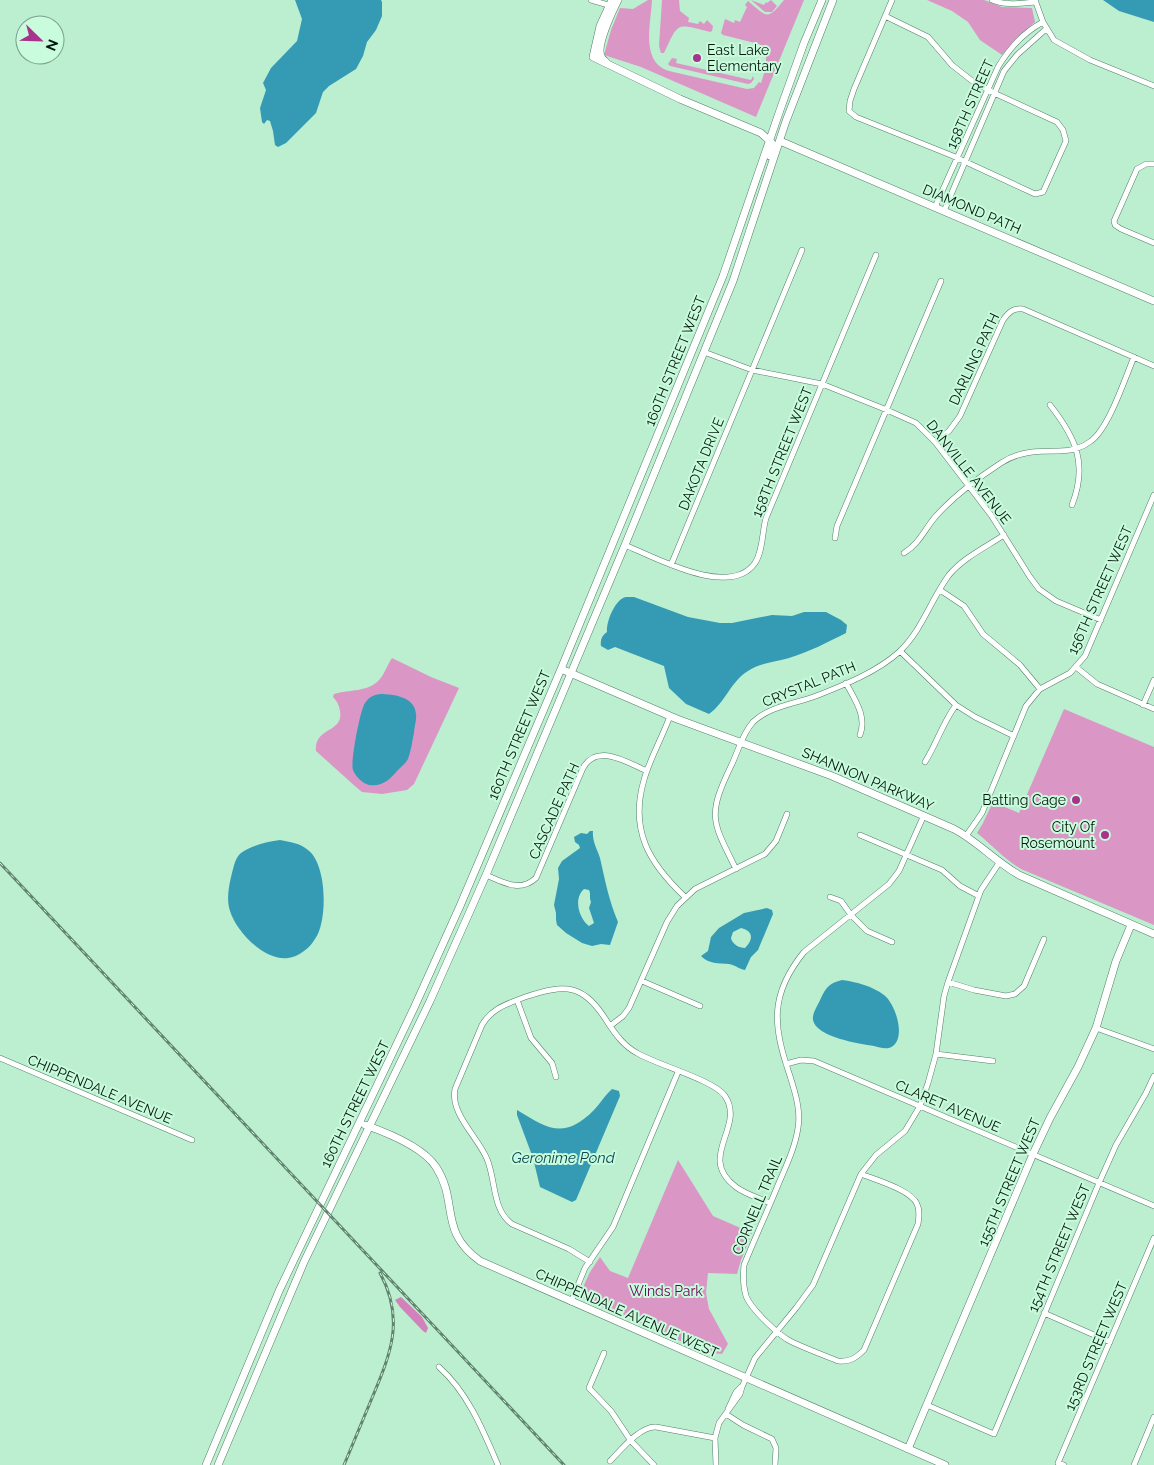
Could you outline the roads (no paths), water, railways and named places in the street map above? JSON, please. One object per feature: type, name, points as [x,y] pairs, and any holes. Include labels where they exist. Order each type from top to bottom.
[{"type":"main road","points":[[618,0],[612,4],[600,52],[602,59],[608,64],[680,99],[761,133],[770,139],[773,145],[753,209],[752,224]]},
{"type":"main road","name":"160TH STREET WEST","points":[[206,1465],[279,1291],[452,924],[561,669],[723,276],[797,63],[822,0]]},
{"type":"main road","name":"160TH STREET WEST","points":[[218,1465],[286,1301],[430,1001],[486,874],[625,545],[733,281],[801,80],[833,0]]},
{"type":"main road","points":[[780,141],[777,137],[777,132],[795,80],[797,63]]},
{"type":"main road","name":"DIAMOND PATH","points":[[780,141],[1154,301]]},
{"type":"main road","points":[[704,352],[700,351],[700,348],[721,293],[723,276]]},
{"type":"main road","name":"SHANNON PARKWAY","points":[[561,669],[670,716],[798,763],[924,816],[966,836],[1000,863],[1020,875],[1154,934]]},
{"type":"main road","name":"155TH STREET WEST","points":[[908,1449],[1033,1154],[1096,1028],[1116,961],[1130,925]]},
{"type":"main road","name":"CHIPPENDALE AVENUE WEST","points":[[359,1123],[415,1147],[433,1163],[444,1184],[454,1231],[459,1242],[469,1254],[491,1267],[945,1465]]},
{"type":"street","points":[[591,0],[612,4]]},
{"type":"street","points":[[885,16],[928,37],[952,65],[970,80],[994,94],[1057,122],[1063,130],[1066,142],[1043,192],[1035,194],[958,158],[856,117],[849,111],[852,95],[885,16],[892,0]]},
{"type":"street","points":[[992,0],[1011,4],[1036,1],[1042,22],[1054,40],[1090,60],[1154,86]]},
{"type":"street","name":"158TH STREET","points":[[935,207],[998,67],[1010,49],[1023,36],[1042,22]]},
{"type":"street","name":"158TH STREET","points":[[944,211],[1004,71],[1017,55],[1046,29]]},
{"type":"street","points":[[1154,164],[1146,164],[1137,169],[1114,221],[1115,226],[1120,229],[1154,243]]},
{"type":"street","name":"DAKOTA DRIVE","points":[[671,565],[802,250]]},
{"type":"street","name":"158TH STREET WEST","points":[[671,565],[692,573],[734,576],[748,570],[757,560],[766,518],[876,255]]},
{"type":"street","points":[[835,538],[837,526],[941,281]]},
{"type":"street","name":"DARLING PATH","points":[[934,442],[949,431],[960,416],[993,340],[1009,312],[1017,308],[1154,366]]},
{"type":"street","name":"DANVILLE AVENUE","points":[[704,352],[752,370],[822,384],[916,423],[934,442],[992,515],[1030,577],[1039,588],[1056,601],[1101,620]]},
{"type":"street","points":[[904,553],[915,546],[938,514],[1001,462],[1016,455],[1031,452],[1076,449],[1092,441],[1103,428],[1134,357]]},
{"type":"street","points":[[1050,406],[1066,426],[1080,463],[1080,478],[1072,505]]},
{"type":"street","name":"156TH STREET WEST","points":[[966,836],[982,813],[1026,706],[1040,689],[1070,673],[1085,656],[1154,495]]},
{"type":"street","name":"CRYSTAL PATH","points":[[736,869],[718,832],[715,808],[719,790],[750,727],[766,713],[816,696],[881,666],[900,651],[917,630],[940,590],[956,568],[1004,535]]},
{"type":"street","points":[[625,545],[671,565]]},
{"type":"street","points":[[940,590],[964,606],[983,634],[1020,664],[1040,689]]},
{"type":"street","points":[[900,651],[956,705],[975,717],[1014,736]]},
{"type":"street","points":[[1076,667],[1097,684],[1154,709]]},
{"type":"street","points":[[1143,705],[1154,680]]},
{"type":"street","points":[[846,683],[862,716],[863,726],[860,735]]},
{"type":"street","points":[[925,762],[943,723],[956,705]]},
{"type":"street","points":[[670,716],[647,771],[642,786],[639,807],[644,842],[653,861],[661,873],[685,897]]},
{"type":"street","name":"CASCADE PATH","points":[[486,874],[515,886],[527,884],[536,878],[583,768],[591,758],[599,755],[608,755],[647,771]]},
{"type":"street","points":[[610,1026],[626,1013],[670,916],[685,897],[695,889],[762,856],[776,841],[787,814]]},
{"type":"street","name":"CORNELL TRAIL","points":[[861,1174],[910,1195],[917,1203],[920,1214],[918,1224],[864,1350],[854,1360],[846,1362],[838,1361],[792,1342],[777,1330],[751,1305],[746,1295],[742,1274],[794,1148],[798,1126],[797,1098],[779,1042],[776,1022],[778,1002],[784,981],[804,952],[890,884],[907,855],[924,816]]},
{"type":"street","points":[[860,834],[942,870],[960,886],[979,896]]},
{"type":"street","points":[[716,1465],[715,1438],[719,1423],[736,1403],[755,1358],[813,1285],[861,1174],[876,1155],[905,1131],[920,1106],[936,1054],[944,996],[948,982],[979,896],[987,880],[1000,863]]},
{"type":"street","points":[[830,897],[841,901],[851,915],[867,930],[892,942]]},
{"type":"street","points":[[948,982],[974,990],[1006,996],[1015,994],[1024,986],[1044,939]]},
{"type":"street","points":[[642,981],[700,1006]]},
{"type":"street","points":[[590,1262],[569,1249],[514,1225],[504,1217],[499,1208],[494,1178],[488,1160],[455,1105],[456,1089],[485,1020],[495,1010],[517,1000],[552,989],[572,990],[584,995],[593,1002],[623,1043],[635,1052],[678,1072],[710,1084],[723,1094],[731,1109],[730,1122],[720,1152],[720,1163],[724,1173],[729,1181],[738,1188],[770,1203]]},
{"type":"street","points":[[517,1000],[531,1038],[552,1063],[556,1077]]},
{"type":"street","points":[[1096,1028],[1154,1049]]},
{"type":"street","points":[[936,1054],[993,1061]]},
{"type":"street","name":"CHIPPENDALE AVENUE","points":[[0,1058],[192,1140]]},
{"type":"street","name":"CLARET AVENUE","points":[[786,1064],[800,1060],[814,1061],[1154,1206]]},
{"type":"street","points":[[570,1302],[590,1262],[613,1227],[678,1072]]},
{"type":"street","name":"154TH STREET WEST","points":[[927,1405],[994,1434],[1099,1183],[1116,1146],[1146,1094],[1154,1076]]},
{"type":"street","name":"153RD STREET WEST","points":[[1064,1465],[1058,1463],[1154,1238]]},
{"type":"street","points":[[1044,1313],[1110,1342]]},
{"type":"street","points":[[604,1353],[589,1388],[613,1415],[631,1441],[654,1465]]},
{"type":"street","points":[[439,1367],[458,1386],[469,1404],[498,1465]]},
{"type":"street","points":[[726,1414],[772,1439],[776,1448],[775,1465]]},
{"type":"street","points":[[1134,1465],[1154,1417]]},
{"type":"street","points":[[610,1461],[642,1430],[652,1426],[715,1438]]},
{"type":"water","points":[[295,0],[381,0],[382,16],[376,30],[367,42],[363,56],[356,69],[323,92],[316,113],[286,143],[278,147],[275,145],[270,121],[267,120],[264,124],[262,122],[260,108],[266,90],[263,83],[271,68],[297,41],[302,19]]},
{"type":"water","points":[[1103,0],[1154,0],[1154,22],[1119,11]]},
{"type":"water","points":[[626,597],[634,597],[688,617],[720,623],[732,623],[772,615],[792,616],[804,612],[826,612],[847,625],[846,633],[804,653],[753,668],[737,680],[709,714],[686,704],[669,688],[664,666],[615,647],[608,650],[601,646],[601,640],[607,632],[608,623],[615,606]]},
{"type":"water","points":[[380,694],[397,696],[408,700],[415,708],[416,719],[411,750],[407,760],[386,782],[378,785],[369,785],[361,781],[353,770],[354,748],[365,703],[373,696]]},
{"type":"water","points":[[593,831],[594,842],[618,922],[610,945],[592,946],[582,943],[557,925],[554,905],[559,879],[558,868],[562,861],[580,848],[575,842],[574,837],[581,833],[587,834]],"holes":[[[584,889],[589,890],[591,902],[589,908],[594,923],[589,926],[582,918],[578,903]]]},
{"type":"water","points":[[280,840],[302,846],[314,857],[319,867],[324,893],[322,919],[315,939],[310,946],[296,956],[288,958],[270,955],[252,943],[233,919],[228,902],[231,878],[239,855],[255,846]]},
{"type":"water","points":[[767,908],[772,910],[773,914],[758,950],[751,957],[745,970],[704,959],[701,956],[708,951],[711,937],[719,928],[744,913]],"holes":[[[741,928],[745,929],[751,936],[750,942],[745,948],[736,945],[731,938],[733,932]]]},
{"type":"water","points":[[842,980],[859,983],[884,995],[893,1006],[896,1014],[899,1031],[895,1044],[885,1048],[839,1039],[816,1026],[813,1015],[823,994],[831,984]]},
{"type":"water","name":"Geronime Pond","points":[[612,1089],[619,1091],[620,1096],[576,1200],[572,1202],[540,1187],[533,1158],[517,1115],[517,1110],[547,1126],[565,1128],[574,1125],[594,1110]]},
{"type":"railway","points":[[0,863],[564,1465]]},
{"type":"railway","points":[[344,1465],[385,1366],[392,1336],[392,1306],[388,1290],[380,1273]]},
{"type":"place","name":"East Lake Elementary","points":[[697,58]]},
{"type":"place","name":"Batting Cage","points":[[1076,800]]},
{"type":"place","name":"City Of Rosemount","points":[[1105,835]]},
{"type":"park label","name":"Winds Park","points":[[666,1291]]}]
